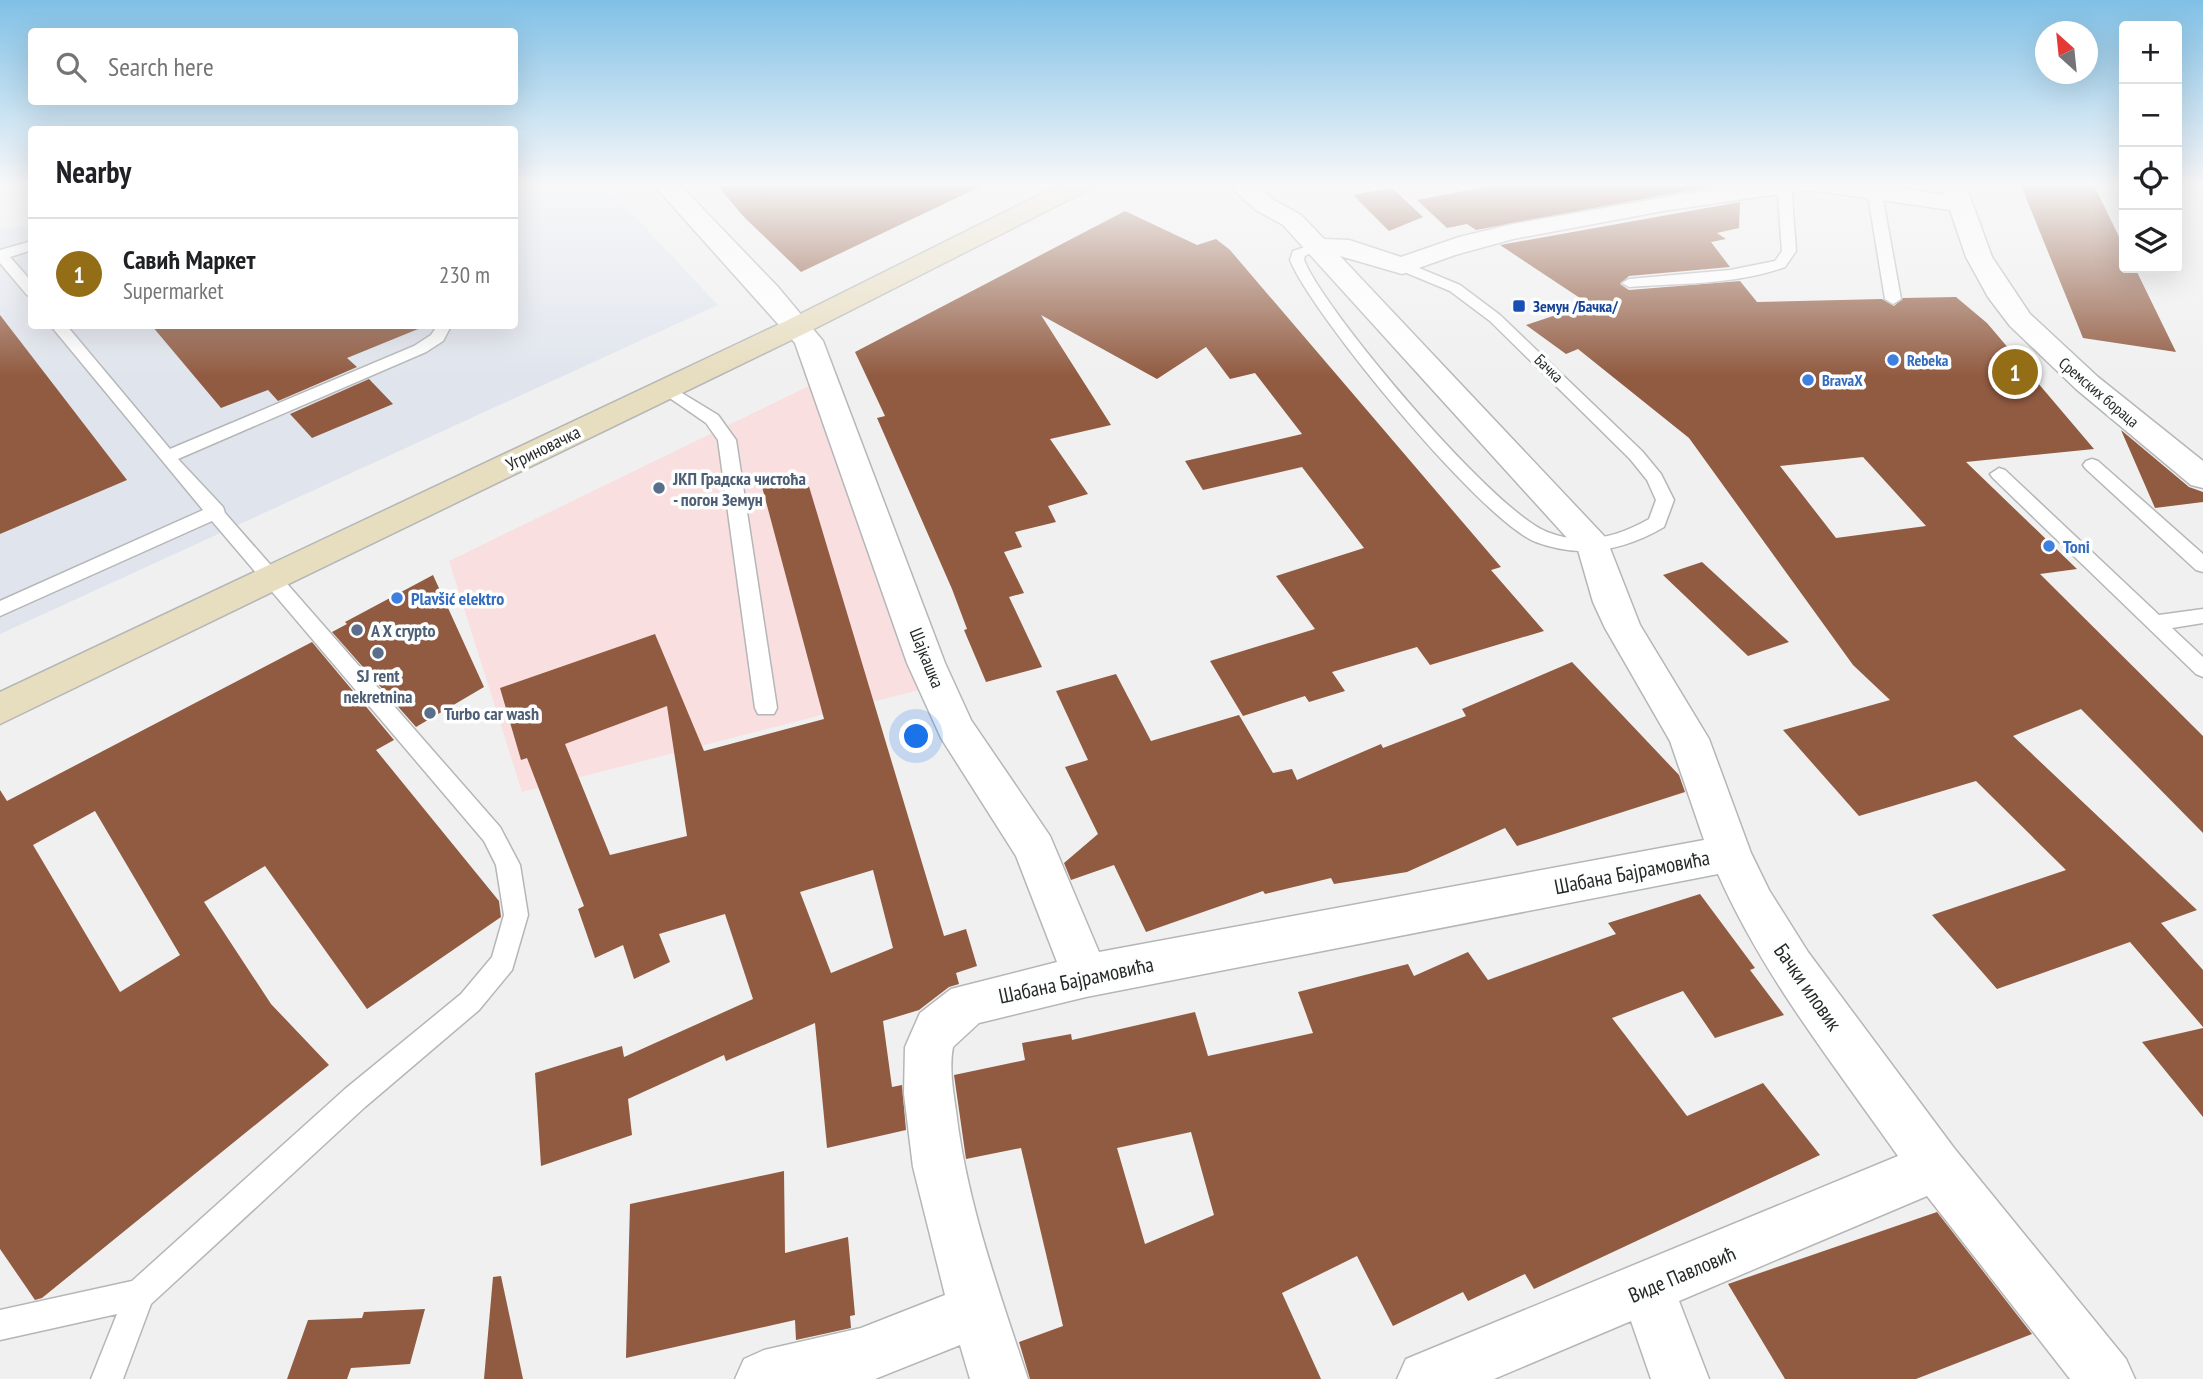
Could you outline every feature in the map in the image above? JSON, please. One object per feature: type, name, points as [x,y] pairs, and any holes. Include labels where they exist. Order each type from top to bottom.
[{"type":"main road","name":"Угриновачка","points":[[0,709],[798,326],[955,247]]},
{"type":"street","name":"Шајкашка","points":[[724,247],[798,326],[820,365],[930,671],[956,727],[1035,849],[1086,976]]},
{"type":"street","points":[[1317,247],[1594,546]]},
{"type":"street","name":"Бачка","points":[[1328,247],[1349,248],[1402,266]]},
{"type":"street","points":[[1402,266],[1450,247]]},
{"type":"street","name":"Сремских бораца","points":[[1975,247],[2001,297],[2020,320],[2087,383],[2203,478]]},
{"type":"street","name":"Бачки иловик","points":[[1594,546],[1611,602],[1623,628],[1689,739],[1730,853],[1753,902],[1792,967],[1937,1166],[2106,1379]]},
{"type":"street","name":"Шабана Бајрамовића","points":[[999,1379],[937,1169],[927,1061],[931,1040],[943,1022],[968,1004],[1086,976],[1730,853]]},
{"type":"street","name":"Виде Павловић","points":[[1426,1379],[1937,1166]]},
{"type":"street","points":[[1647,1289],[1680,1379]]},
{"type":"street","points":[[764,1379],[861,1356],[978,1310]]},
{"type":"lane","points":[[19,247],[0,252],[28,287]]},
{"type":"lane","name":"Бачка","points":[[1316,247],[1298,254],[1297,260],[1317,299],[1494,504],[1514,521],[1543,538],[1567,544],[1594,546],[1629,539],[1657,523],[1665,500],[1655,478],[1636,455],[1543,362],[1473,299],[1402,266]]},
{"type":"lane","points":[[1629,283],[1757,270],[1780,264],[1787,258],[1789,247]]},
{"type":"lane","points":[[1884,247],[1893,299]]},
{"type":"lane","points":[[61,329],[167,457],[492,834],[508,865],[516,915],[503,962],[470,1002],[355,1098],[140,1294],[107,1379]]},
{"type":"lane","points":[[167,457],[420,349],[437,338],[442,329]]},
{"type":"lane","points":[[667,389],[712,419],[727,440],[766,708]]},
{"type":"lane","points":[[2092,465],[2203,565]]},
{"type":"lane","points":[[1999,474],[2203,669]]},
{"type":"lane","points":[[0,609],[217,512]]},
{"type":"lane","points":[[2155,623],[2203,616]]},
{"type":"lane","points":[[0,1325],[140,1294]]},
{"type":"shaded area","points":[[0,247],[28,247],[28,329],[518,329],[518,247],[664,247],[718,305],[0,634]]},
{"type":"shaded area","name":"ЈКП Градска чистоћа - погон Земун","points":[[813,384],[923,689],[522,792],[449,561]]},
{"type":"building","points":[[775,247],[853,247],[801,272]]},
{"type":"building","points":[[1055,247],[1227,247],[1501,567],[1491,570],[1544,631],[1430,665],[1417,647],[1332,672],[1345,691],[1309,702],[1305,696],[1243,716],[1210,661],[1315,629],[1276,576],[1364,548],[1302,467],[1203,490],[1185,461],[1302,434],[1255,373],[1230,379],[1206,347],[1157,379],[1041,315],[1111,425],[1050,439],[1088,494],[1048,506],[1056,522],[1015,532],[1022,547],[1004,552],[1024,593],[1009,597],[1042,667],[986,682],[964,630],[967,629],[952,589],[877,418],[885,416],[855,352]]},
{"type":"building","points":[[1504,247],[1715,247],[1730,267],[1629,276],[1620,284],[1629,290],[1740,281],[1757,302],[1882,299],[1894,306],[1903,298],[1956,297],[1987,323],[2094,449],[1966,462],[2077,569],[2040,574],[2203,736],[2203,833],[2081,709],[2013,736],[2197,910],[2161,923],[2203,970],[2203,1027],[2130,942],[1997,989],[1932,915],[2066,870],[1976,781],[1859,816],[1783,730],[1890,700],[1853,665],[1689,438],[1578,349],[1566,354],[1526,325],[1589,304]],"holes":[[[1863,457],[1926,526],[1836,538],[1780,466]]]},
{"type":"building","points":[[2046,247],[2119,247],[2119,273],[2137,273],[2176,352],[2083,338]]},
{"type":"building","points":[[0,315],[127,480],[0,534]]},
{"type":"building","points":[[155,329],[418,329],[347,358],[357,367],[278,401],[268,390],[221,408]]},
{"type":"building","points":[[369,379],[393,404],[312,438],[290,414]]},
{"type":"building","points":[[2121,430],[2189,487],[2203,492],[2203,502],[2155,508]]},
{"type":"building","points":[[805,473],[944,936],[966,929],[977,966],[956,973],[959,984],[949,987],[919,1010],[883,1021],[892,1087],[902,1085],[906,1130],[827,1148],[815,1023],[726,1061],[724,1055],[628,1099],[632,1135],[541,1166],[535,1073],[622,1046],[624,1057],[753,999],[725,914],[659,934],[670,962],[634,979],[623,945],[595,958],[578,909],[584,906],[527,758],[521,760],[500,688],[655,634],[704,751],[824,719],[761,483]],"holes":[[[667,706],[687,836],[610,855],[565,744]],[[873,870],[893,948],[831,973],[800,892]]]},
{"type":"building","points":[[1702,562],[1789,642],[1748,656],[1663,575]]},
{"type":"building","points":[[433,575],[484,687],[416,727],[332,632],[347,624],[345,622]]},
{"type":"building","points":[[312,642],[394,740],[376,750],[499,901],[501,917],[367,1009],[265,866],[204,902],[271,1004],[329,1065],[42,1298],[35,1300],[0,1249],[0,790],[7,801]],"holes":[[[95,811],[180,955],[120,992],[33,845]]]},
{"type":"building","points":[[1572,662],[1679,775],[1685,792],[1517,846],[1505,828],[1407,872],[1334,884],[1331,878],[1265,894],[1263,891],[1146,932],[1114,865],[1071,880],[1064,863],[1098,834],[1065,767],[1088,760],[1056,691],[1116,674],[1151,741],[1239,715],[1273,773],[1292,769],[1297,780],[1381,744],[1383,748],[1466,716],[1462,709]]},
{"type":"building","points":[[1700,894],[1755,968],[1750,970],[1784,1015],[1715,1038],[1683,991],[1612,1018],[1687,1116],[1763,1083],[1820,1155],[1534,1289],[1525,1274],[1468,1301],[1463,1292],[1393,1326],[1357,1256],[1282,1293],[1321,1379],[1030,1379],[1019,1342],[1063,1326],[1021,1148],[966,1159],[954,1075],[1025,1060],[1022,1043],[1071,1034],[1072,1040],[1195,1012],[1208,1056],[1313,1033],[1298,992],[1408,964],[1414,976],[1468,952],[1488,980],[1616,934],[1608,923]],"holes":[[[1191,1132],[1214,1215],[1145,1244],[1117,1148]]]},
{"type":"building","points":[[2203,1028],[2203,1117],[2142,1042]]},
{"type":"building","points":[[784,1171],[785,1253],[848,1237],[855,1315],[850,1316],[851,1328],[796,1340],[795,1320],[626,1358],[630,1204]]},
{"type":"building","points":[[1937,1212],[2032,1334],[1916,1379],[1785,1379],[1728,1284]]},
{"type":"building","points":[[501,1276],[523,1379],[484,1379],[493,1277]]},
{"type":"building","points":[[425,1309],[410,1364],[351,1368],[347,1379],[287,1379],[308,1320],[362,1318],[364,1312]]},
{"type":"place","name":"Земун /Бачка/","points":[[1519,306]]},
{"type":"place","name":"Rebeka","points":[[1893,360]]},
{"type":"place","name":"Савић Маркет","points":[[2015,372]]},
{"type":"place","name":"BravaX","points":[[1808,380]]},
{"type":"place","name":"ЈКП Градска чистоћа - погон Земун","points":[[659,488]]},
{"type":"place","name":"Toni","points":[[2049,546]]},
{"type":"place","name":"Plavšić elektro","points":[[397,598]]},
{"type":"place","name":"A X crypto","points":[[357,630]]},
{"type":"place","name":"SJ rent nekretnina","points":[[378,653]]},
{"type":"place","name":"Turbo car wash","points":[[430,713]]}]
